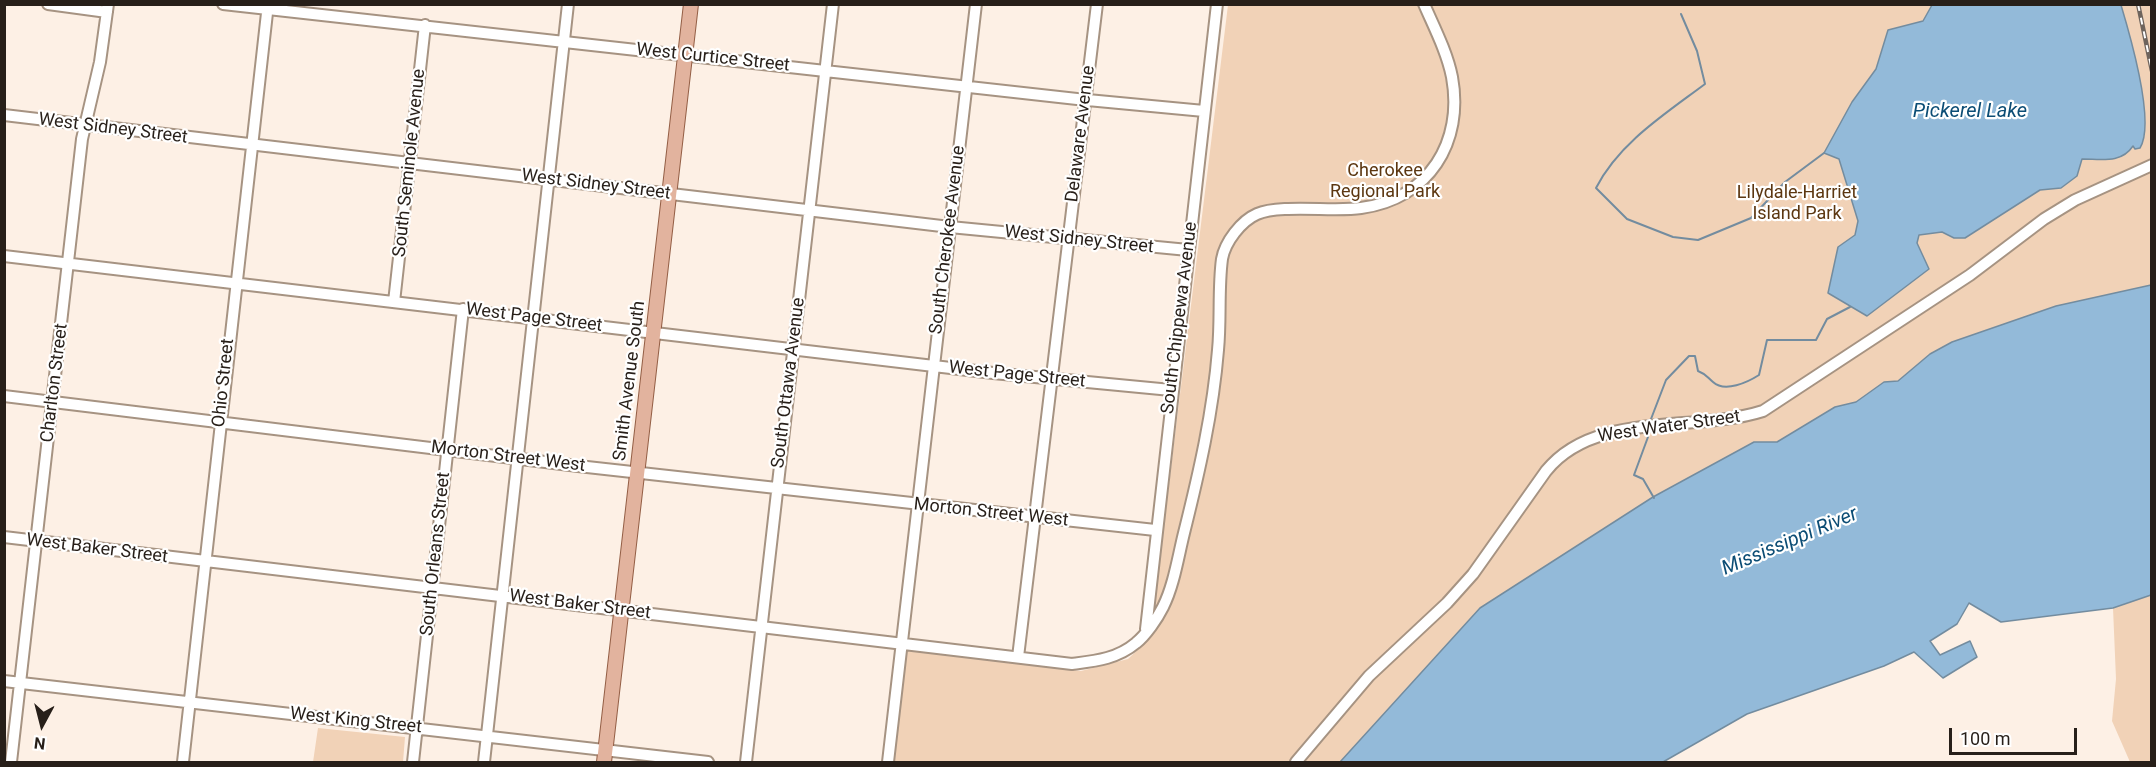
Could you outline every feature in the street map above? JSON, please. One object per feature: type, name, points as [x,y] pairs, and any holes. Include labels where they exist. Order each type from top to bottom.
[{"type":"main road","name":"Smith Avenue South","points":[[605,757],[691,4]]},
{"type":"street","points":[[48,4],[107,8]]},
{"type":"street","name":"West Curtice Street","points":[[223,4],[268,7],[1086,100],[1204,111]]},
{"type":"street","points":[[484,762],[568,4]]},
{"type":"street","name":"South Ottawa Avenue","points":[[746,762],[833,4]]},
{"type":"street","name":"South Cherokee Avenue","points":[[888,762],[976,4]]},
{"type":"street","name":"Delaware Avenue","points":[[1018,657],[1053,380],[1096,4]]},
{"type":"street","name":"South Chippewa Avenue","points":[[1146,633],[1155,530],[1217,4]]},
{"type":"street","name":"West Baker Street","points":[[4,537],[1072,664],[1100,661],[1121,654],[1146,633],[1163,607],[1199,470],[1213,396],[1222,258],[1232,236],[1257,213],[1283,210],[1360,209],[1388,203],[1428,176],[1443,153],[1454,120],[1455,98],[1451,74],[1424,4]]},
{"type":"street","name":"Ohio Street","points":[[183,762],[219,423],[268,7]]},
{"type":"street","name":"Charlton Street","points":[[11,762],[38,542],[82,139],[87,126],[107,8]]},
{"type":"street","name":"South Seminole Avenue","points":[[394,302],[425,25]]},
{"type":"street","name":"West Sidney Street","points":[[4,115],[950,227],[1188,250]]},
{"type":"street","name":"West Water Street","points":[[1296,762],[1370,676],[1447,603],[1473,574],[1559,456],[1586,439],[1610,431],[1739,419],[1763,411],[1970,275],[2044,219],[2075,200],[2151,165]]},
{"type":"street","name":"West Page Street","points":[[4,256],[1053,380],[1171,390]]},
{"type":"street","name":"South Orleans Street","points":[[413,762],[463,309]]},
{"type":"street","name":"Morton Street West","points":[[4,396],[637,473],[1155,530]]},
{"type":"street","name":"West King Street","points":[[4,681],[487,735],[605,757],[708,762]]},
{"type":"green space","points":[[1228,5],[2151,5],[2151,285],[2056,306],[1952,342],[1930,354],[1898,381],[1884,383],[1856,402],[1835,407],[1777,442],[1754,442],[1480,608],[1340,762],[893,762],[906,650],[1081,671],[1128,659],[1150,638]]},
{"type":"green space","points":[[2151,595],[2151,762],[2130,762],[2112,721],[2116,679],[2113,608]]},
{"type":"green space","points":[[318,728],[405,737],[403,762],[313,762]]},
{"type":"water","name":"Pickerel Lake","points":[[1932,5],[2121,5],[2140,78],[2145,119],[2144,136],[2140,148],[2135,149],[2133,146],[2123,156],[2103,160],[2082,159],[2077,176],[2061,188],[2040,190],[1965,238],[1954,238],[1942,232],[1919,235],[1917,243],[1929,269],[1867,316],[1828,293],[1838,247],[1855,235],[1858,221],[1839,159],[1824,153],[1852,102],[1876,69],[1888,30],[1923,21]]},
{"type":"water","name":"Mississippi River","points":[[2151,285],[2151,595],[2113,608],[2001,622],[1969,603],[1957,624],[1930,641],[1940,655],[1970,641],[1977,657],[1943,678],[1914,652],[1884,666],[1747,714],[1663,762],[1340,762],[1480,608],[1653,497],[1754,442],[1777,442],[1835,407],[1856,402],[1884,382],[1898,381],[1930,354],[1952,342],[2056,306]]},
{"type":"waterway","points":[[1681,14],[1697,51],[1705,84],[1630,143],[1617,157],[1596,188],[1627,219],[1673,237],[1698,240],[1751,218],[1785,182],[1824,153]]},
{"type":"waterway","points":[[1651,419],[1666,380],[1689,356],[1695,356],[1698,371],[1713,382],[1724,387],[1736,385],[1759,375],[1767,340],[1816,340],[1827,319],[1850,307]]},
{"type":"waterway","points":[[1648,437],[1634,475],[1643,479],[1654,498]]},
{"type":"railway","points":[[2138,4],[2152,71]]},
{"type":"park label","name":"Cherokee Regional Park","points":[[1385,181]]},
{"type":"park label","name":"Lilydale-Harriet Island Park","points":[[1797,203]]}]
